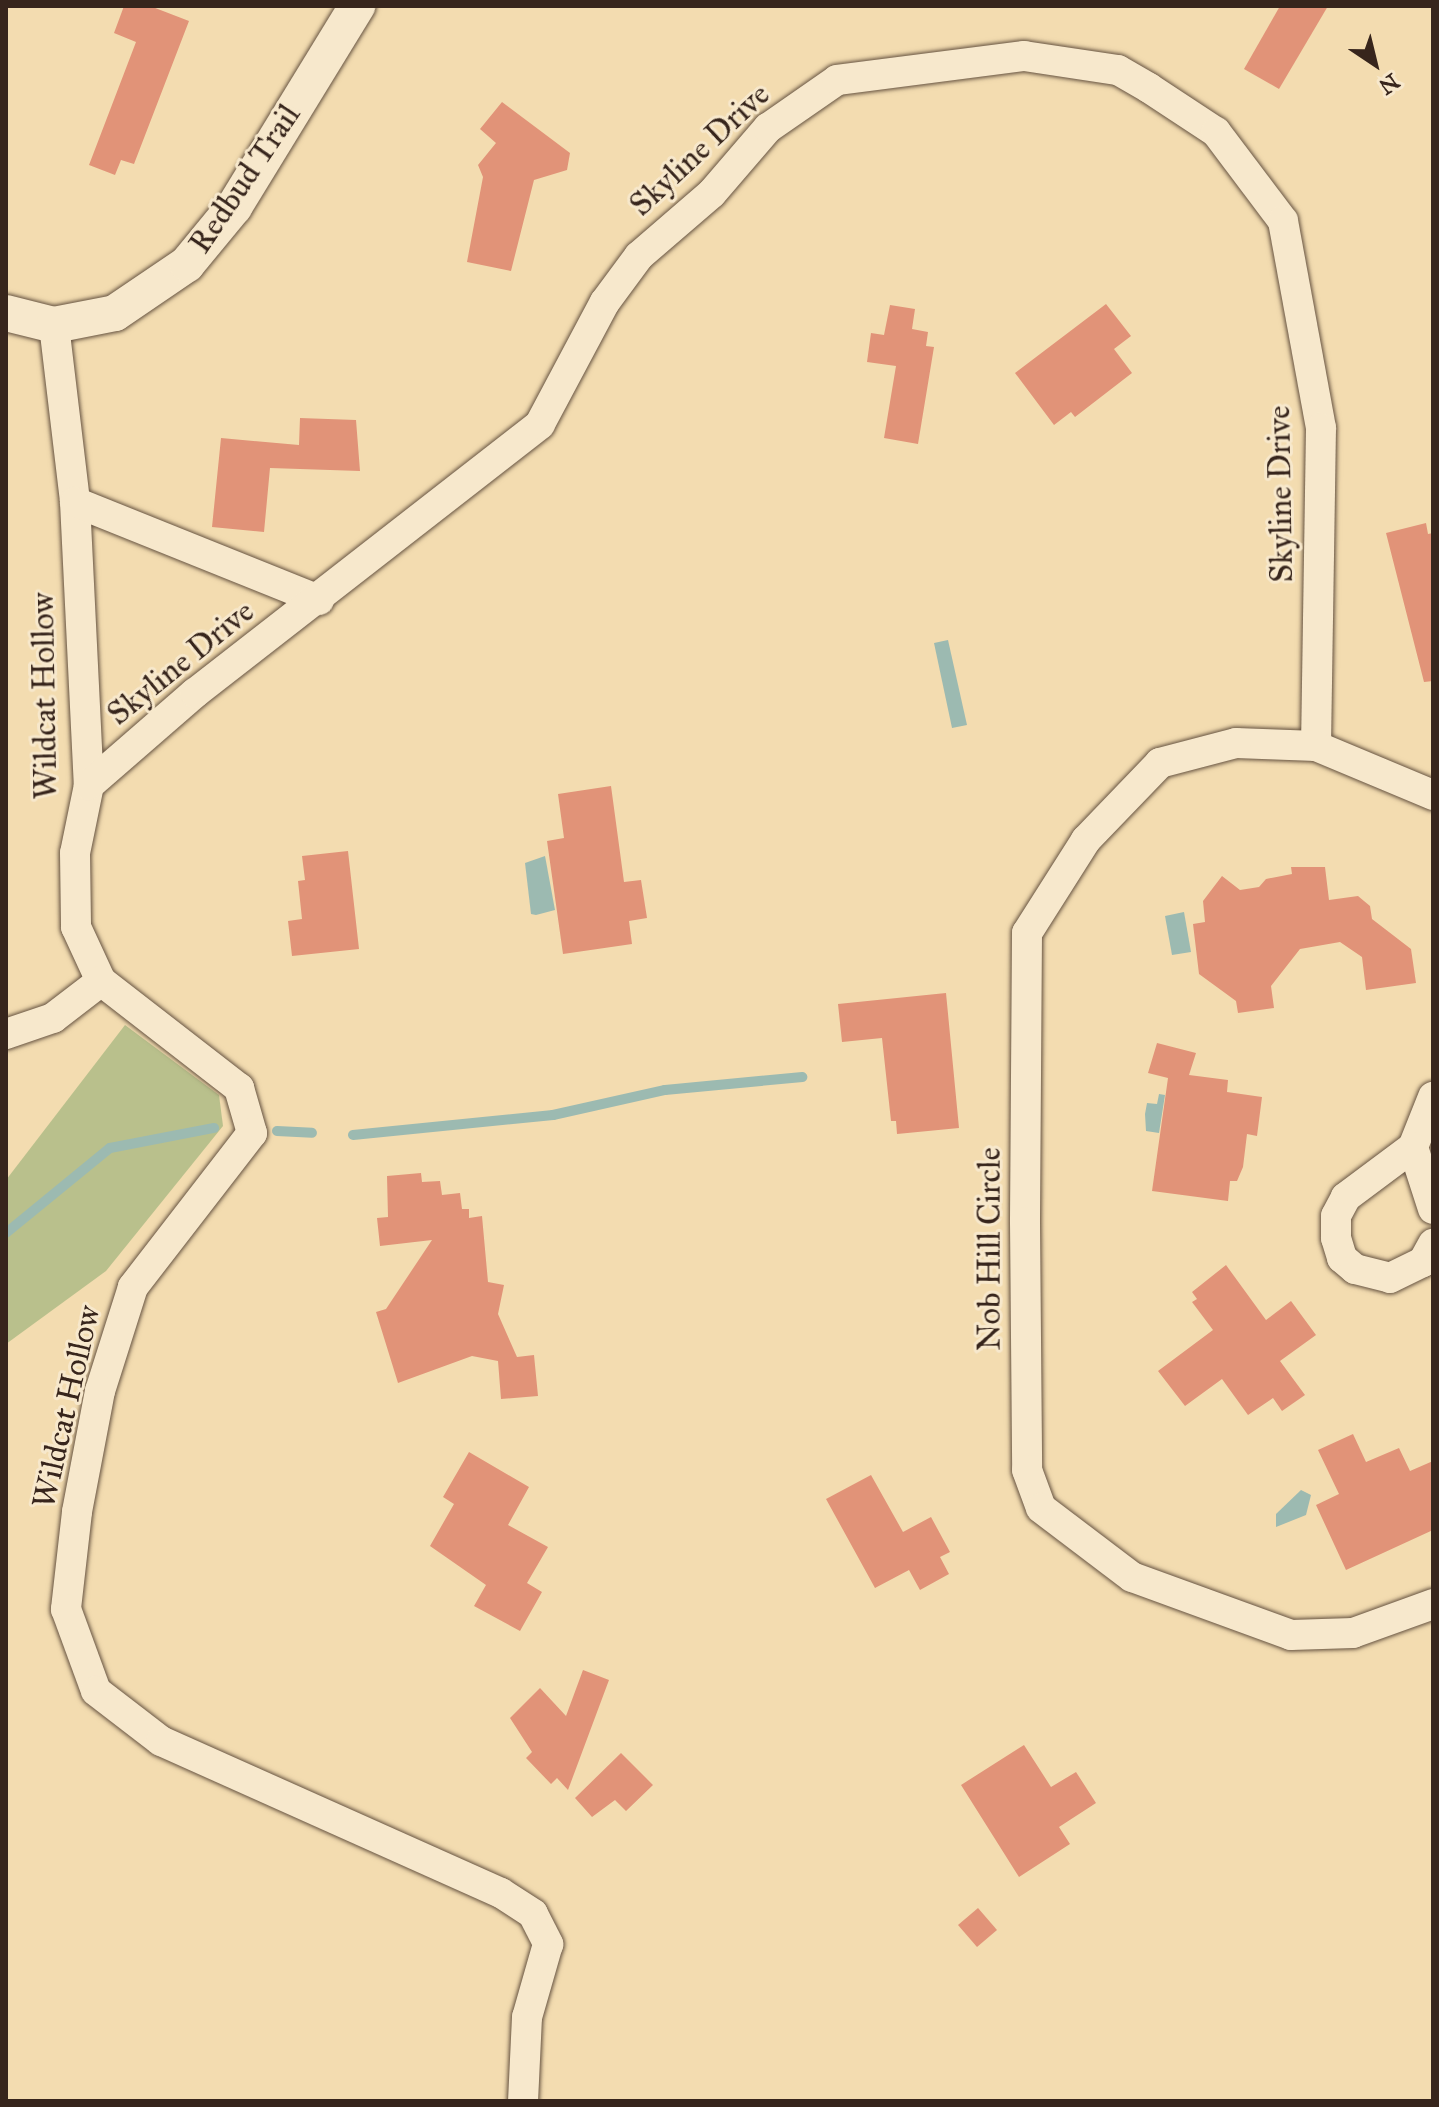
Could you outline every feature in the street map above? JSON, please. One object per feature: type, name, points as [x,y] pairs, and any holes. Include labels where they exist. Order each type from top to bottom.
[{"type":"street","name":"Redbud Trail","points":[[6,313],[54,325],[115,313],[187,264],[234,207],[357,6]]},
{"type":"street","name":"Skyline Drive","points":[[89,785],[195,693],[319,600],[540,424],[605,302],[639,256],[712,193],[768,128],[837,80],[1024,56],[1118,70],[1149,88],[1216,132],[1283,221],[1321,428],[1316,746]]},
{"type":"street","name":"Wildcat Hollow","points":[[54,325],[75,502],[89,785],[75,853],[76,927],[101,981],[239,1088],[252,1133],[133,1287],[100,1391],[77,1512],[66,1609],[96,1691],[161,1741],[501,1893],[533,1914],[548,1944],[527,2017],[523,2101]]},
{"type":"street","name":"Skyline Drive","points":[[75,502],[319,600]]},
{"type":"street","name":"Nob Hill Circle","points":[[1316,746],[1236,743],[1160,763],[1086,840],[1027,933],[1027,1470],[1041,1508],[1132,1577],[1291,1635],[1353,1633],[1433,1604]]},
{"type":"street","points":[[1316,746],[1433,795]]},
{"type":"street","points":[[6,1034],[53,1018],[101,981]]},
{"type":"street","points":[[1433,1097],[1413,1147],[1346,1197],[1336,1216],[1336,1238],[1342,1258],[1355,1269],[1390,1278],[1423,1262],[1433,1244]]},
{"type":"street","points":[[1413,1147],[1433,1209]]},
{"type":"green space","points":[[125,1025],[219,1095],[223,1126],[106,1271],[6,1344],[6,1180]]},
{"type":"water","points":[[948,640],[967,725],[952,728],[934,643]]},
{"type":"water","points":[[545,856],[555,910],[536,915],[531,914],[525,863]]},
{"type":"water","points":[[1184,912],[1191,952],[1172,955],[1165,916]]},
{"type":"water","points":[[1159,1094],[1165,1095],[1159,1133],[1146,1131],[1147,1103],[1157,1104]]},
{"type":"water","points":[[1301,1490],[1311,1495],[1306,1515],[1276,1527],[1276,1514]]},
{"type":"building","points":[[124,6],[150,6],[189,21],[134,164],[121,160],[115,175],[89,165],[136,42],[114,33]]},
{"type":"building","points":[[1280,6],[1328,6],[1279,89],[1244,69]]},
{"type":"building","points":[[502,102],[570,153],[567,170],[534,180],[511,271],[467,262],[483,177],[478,165],[496,143],[480,129]]},
{"type":"building","points":[[1106,304],[1131,336],[1114,349],[1132,373],[1075,417],[1071,412],[1054,425],[1015,373]]},
{"type":"building","points":[[890,305],[915,309],[912,329],[928,332],[926,346],[934,347],[918,444],[884,438],[896,366],[867,362],[871,333],[884,335]]},
{"type":"building","points":[[300,418],[356,420],[360,471],[270,468],[264,532],[212,527],[221,438],[299,445]]},
{"type":"building","points":[[1426,523],[1428,534],[1433,533],[1433,681],[1424,682],[1386,533]]},
{"type":"building","points":[[611,786],[624,882],[641,880],[647,918],[629,921],[632,944],[563,954],[547,841],[564,838],[558,794]]},
{"type":"building","points":[[348,851],[359,949],[292,956],[288,921],[302,919],[298,881],[305,880],[302,856]]},
{"type":"building","points":[[1291,867],[1325,867],[1329,900],[1358,896],[1370,906],[1372,919],[1411,949],[1416,983],[1366,990],[1362,957],[1340,942],[1300,949],[1271,986],[1274,1008],[1238,1013],[1236,1001],[1199,974],[1193,924],[1205,922],[1203,901],[1222,876],[1240,890],[1259,887],[1266,879],[1292,874]]},
{"type":"building","points":[[946,993],[959,1128],[897,1134],[896,1121],[891,1121],[882,1038],[842,1042],[838,1004]]},
{"type":"building","points":[[1157,1043],[1196,1053],[1189,1075],[1228,1080],[1227,1092],[1262,1097],[1257,1136],[1247,1134],[1243,1167],[1237,1181],[1230,1181],[1228,1201],[1152,1191],[1168,1078],[1148,1073]]},
{"type":"building","points":[[421,1173],[422,1182],[440,1181],[442,1195],[460,1193],[462,1209],[469,1209],[469,1218],[482,1216],[488,1282],[504,1285],[498,1314],[517,1357],[534,1355],[538,1396],[501,1399],[498,1361],[472,1356],[398,1383],[376,1312],[386,1309],[432,1240],[380,1246],[377,1218],[388,1217],[387,1176]]},
{"type":"building","points":[[1226,1265],[1266,1320],[1291,1301],[1316,1335],[1280,1361],[1305,1395],[1282,1411],[1273,1398],[1248,1415],[1222,1379],[1185,1406],[1158,1371],[1213,1330],[1192,1302],[1197,1299],[1192,1292]]},
{"type":"building","points":[[1353,1434],[1366,1462],[1399,1448],[1410,1471],[1433,1461],[1433,1530],[1346,1570],[1316,1505],[1339,1494],[1318,1450]]},
{"type":"building","points":[[469,1452],[529,1487],[508,1525],[548,1547],[527,1583],[542,1592],[520,1631],[474,1606],[486,1585],[430,1546],[454,1504],[443,1497]]},
{"type":"building","points":[[871,1475],[903,1532],[931,1517],[950,1552],[940,1557],[949,1574],[920,1590],[909,1570],[875,1588],[826,1499]]},
{"type":"building","points":[[583,1670],[609,1680],[568,1790],[557,1778],[551,1784],[526,1758],[532,1752],[510,1718],[540,1688],[566,1716]]},
{"type":"building","points":[[1024,1745],[1051,1787],[1076,1772],[1096,1803],[1059,1827],[1070,1844],[1019,1877],[961,1785]]},
{"type":"building","points":[[621,1753],[653,1785],[626,1811],[615,1800],[592,1817],[575,1798]]},
{"type":"building","points":[[978,1908],[997,1930],[977,1947],[958,1925]]},
{"type":"waterway","points":[[353,1135],[553,1115],[665,1090],[802,1077]]},
{"type":"waterway","points":[[6,1233],[110,1148],[214,1128]]},
{"type":"waterway","points":[[277,1131],[312,1133]]}]
